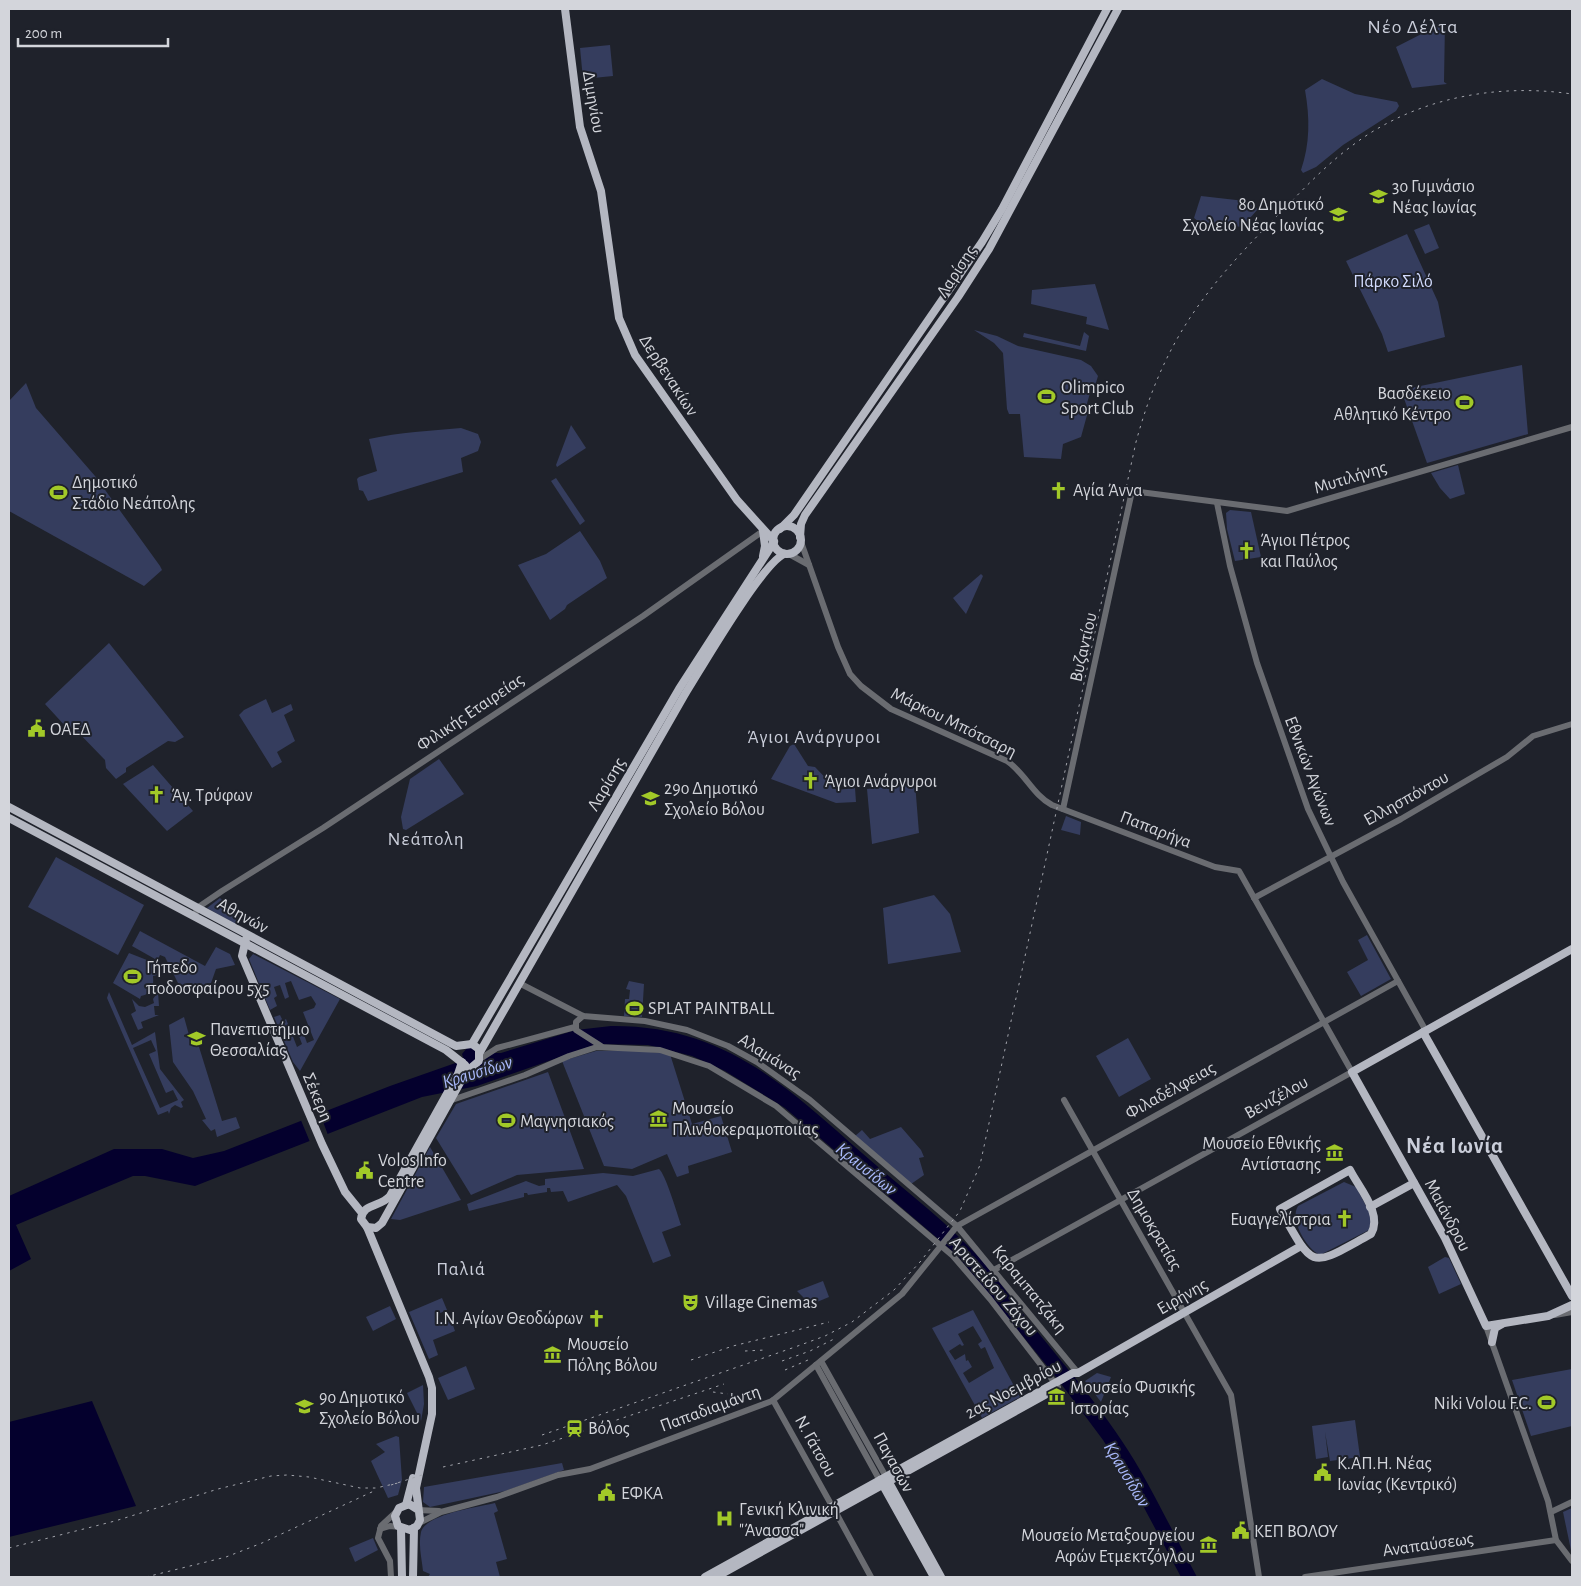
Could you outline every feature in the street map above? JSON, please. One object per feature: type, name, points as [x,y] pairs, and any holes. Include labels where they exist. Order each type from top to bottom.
[{"type":"main road","name":"Διμηνίου","points":[[565,9],[579,120],[603,199]]},
{"type":"main road","name":"Λαρίσης","points":[[779,529],[794,515],[966,267],[1002,209],[1107,9]]},
{"type":"main road","name":"Λαρίσης","points":[[800,538],[804,517],[989,249],[1118,9]]},
{"type":"main road","name":"Δερβενακίων","points":[[603,199],[618,312],[635,355],[709,462],[761,529],[774,542]]},
{"type":"main road","points":[[756,572],[765,549],[761,529],[791,527],[800,538],[798,548],[787,554],[777,550],[774,542],[779,529]]},
{"type":"main road","name":"Λαρίσης","points":[[472,1044],[679,689],[774,542]]},
{"type":"main road","name":"Λαρίσης","points":[[481,1056],[519,983],[718,640],[771,564],[787,554]]},
{"type":"main road","name":"Αθηνών","points":[[9,807],[472,1066]]},
{"type":"main road","name":"Αθηνών","points":[[9,818],[196,912]]},
{"type":"main road","name":"Αθηνών","points":[[246,939],[456,1046],[463,1046]]},
{"type":"main road","name":"Σέκερη","points":[[246,939],[242,953],[243,959],[320,1140],[345,1192],[362,1214]]},
{"type":"main road","name":"Βενιζέλου","points":[[1352,1072],[1572,949]]},
{"type":"main road","name":"Εθνικών Αγώνων","points":[[1424,1032],[1572,1296]]},
{"type":"main road","points":[[379,1253],[376,1240],[381,1224],[450,1096],[461,1061],[459,1052],[463,1046],[472,1044],[481,1056],[450,1096],[390,1196],[384,1202],[366,1208],[362,1214],[362,1221],[367,1227],[379,1253],[431,1384],[432,1411],[418,1470],[416,1492],[420,1516],[417,1526],[413,1577]]},
{"type":"main road","name":"Μαιάνδρου","points":[[1352,1072],[1448,1242],[1486,1326]]},
{"type":"main road","points":[[1350,1170],[1370,1207],[1376,1217],[1375,1226],[1371,1234],[1326,1259],[1314,1258],[1301,1247],[1280,1209],[1350,1170]]},
{"type":"main road","points":[[1370,1207],[1414,1183]]},
{"type":"main road","points":[[372,1206],[381,1210],[381,1224]]},
{"type":"main road","points":[[367,1227],[381,1224]]},
{"type":"main road","name":"Ειρήνης","points":[[1076,1375],[1301,1247]]},
{"type":"main road","points":[[1486,1326],[1548,1316],[1572,1305]]},
{"type":"main road","points":[[1492,1342],[1495,1328],[1504,1323]]},
{"type":"main road","name":"2ας Νοεμβρίου","points":[[705,1577],[1076,1375]]},
{"type":"main road","points":[[402,1577],[401,1528],[395,1520],[396,1512],[406,1505],[414,1477],[418,1470]]},
{"type":"main road","name":"Παγασών","points":[[884,1480],[934,1577]]},
{"type":"main road","name":"Παγασών","points":[[884,1480],[941,1577]]},
{"type":"main road","points":[[406,1505],[418,1509]]},
{"type":"main road","name":"2ας Νοεμβρίου","points":[[716,1577],[833,1508]]},
{"type":"main road","points":[[401,1528],[417,1526]]},
{"type":"street","name":"Μυτιλήνης","points":[[1132,491],[1287,511],[1572,426]]},
{"type":"street","name":"Βυζαντίου","points":[[1063,809],[1132,491]]},
{"type":"street","name":"Εθνικών Αγώνων","points":[[1217,503],[1230,566],[1257,664],[1293,772],[1330,856],[1424,1032]]},
{"type":"street","name":"Φιλικής Εταιρείας","points":[[196,912],[222,891],[323,828],[643,616],[761,529]]},
{"type":"street","name":"Μάρκου Μπότσαρη","points":[[800,538],[840,654],[852,676],[867,692],[891,709],[1008,761],[1042,799],[1063,809]]},
{"type":"street","points":[[787,554],[804,560],[811,568]]},
{"type":"street","name":"Ελλησπόντου","points":[[1254,898],[1401,819],[1480,773],[1510,754],[1533,736],[1572,724]]},
{"type":"street","name":"Παπαρήγα","points":[[1063,809],[1202,862],[1226,870],[1239,871]]},
{"type":"street","name":"Μαιάνδρου","points":[[1239,871],[1352,1072]]},
{"type":"street","name":"Φιλαδέλφειας","points":[[956,1227],[1398,981]]},
{"type":"street","points":[[519,983],[583,1016],[577,1020],[575,1029]]},
{"type":"street","name":"Αλαμάνας","points":[[583,1016],[645,1021],[676,1027],[706,1037],[748,1056],[804,1096],[956,1227]]},
{"type":"street","points":[[481,1056],[497,1048],[575,1029],[600,1046]]},
{"type":"street","name":"Αριστείδου Ζάχου","points":[[450,1096],[525,1074],[600,1046],[648,1048],[667,1051],[699,1062],[725,1074],[776,1106],[942,1244],[990,1299],[1058,1384]]},
{"type":"street","name":"Βενιζέλου","points":[[994,1270],[1352,1072]]},
{"type":"street","name":"Δημοκρατίας","points":[[1064,1100],[1232,1396],[1259,1577]]},
{"type":"street","name":"Παπαδιαμάντη","points":[[443,1511],[497,1497],[558,1475],[590,1469],[773,1400],[902,1294],[956,1227]]},
{"type":"street","name":"Καραμπατζάκη","points":[[956,1227],[994,1270],[1076,1375]]},
{"type":"street","points":[[1548,1316],[1572,1312]]},
{"type":"street","name":"Μαιάνδρου","points":[[1486,1326],[1551,1512],[1556,1540]]},
{"type":"street","name":"Παγασών","points":[[819,1363],[884,1480]]},
{"type":"street","name":"Ν. Γάτσου","points":[[773,1400],[871,1577]]},
{"type":"street","points":[[1551,1512],[1572,1502]]},
{"type":"street","points":[[418,1509],[443,1511]]},
{"type":"street","points":[[417,1526],[443,1511]]},
{"type":"street","points":[[391,1577],[389,1559],[379,1542],[380,1528],[396,1512]]},
{"type":"street","points":[[380,1528],[390,1526],[401,1528]]},
{"type":"street","points":[[1556,1540],[1572,1561]]},
{"type":"street","name":"Αναπαύσεως","points":[[1305,1577],[1556,1540]]},
{"type":"green space","points":[[1445,22],[1444,82],[1447,84],[1412,88],[1396,47]]},
{"type":"green space","points":[[610,45],[613,76],[583,79],[580,48]]},
{"type":"green space","points":[[1322,79],[1355,94],[1397,102],[1399,106],[1396,111],[1343,145],[1316,167],[1303,173],[1301,170],[1308,131],[1305,90]]},
{"type":"green space","points":[[1201,196],[1245,201],[1258,209],[1242,227],[1199,222],[1194,218]]},
{"type":"green space","points":[[1429,224],[1439,248],[1425,254],[1414,230]]},
{"type":"green space","name":"Πάρκο Σιλό","points":[[1407,234],[1438,302],[1445,337],[1388,352],[1382,334],[1346,261]]},
{"type":"green space","points":[[1095,284],[1109,330],[1086,324],[1087,317],[1031,304],[1032,290]]},
{"type":"green space","name":"Olimpico Sport Club","points":[[974,330],[997,336],[1018,346],[1081,360],[1091,366],[1098,376],[1095,386],[1092,386],[1086,407],[1089,408],[1081,437],[1063,444],[1061,459],[1024,457],[1020,414],[1009,414],[1007,409],[1003,353],[994,343]]},
{"type":"green space","points":[[1084,332],[1089,336],[1086,351],[1023,337],[1024,333],[1080,346]]},
{"type":"green space","name":"Βασδέκειο Αθλητικό Κέντρο","points":[[1522,365],[1528,434],[1427,463],[1401,390]]},
{"type":"green space","name":"Δημοτικό Στάδιο Νεάπολης","points":[[26,383],[36,408],[95,476],[160,566],[162,570],[144,586],[9,511],[9,401]]},
{"type":"green space","points":[[571,425],[586,448],[557,467],[556,465]]},
{"type":"green space","points":[[461,428],[478,434],[481,442],[478,451],[461,458],[463,472],[368,501],[363,491],[359,490],[357,479],[377,471],[369,439],[404,433]]},
{"type":"green space","points":[[1458,465],[1465,494],[1450,499],[1440,488],[1431,473]]},
{"type":"green space","points":[[556,478],[585,521],[580,525],[551,481]]},
{"type":"green space","points":[[1230,510],[1251,512],[1261,557],[1235,561],[1227,529],[1226,513]]},
{"type":"green space","points":[[580,531],[600,561],[607,578],[567,605],[565,609],[550,620],[518,565],[546,554]]},
{"type":"green space","points":[[981,574],[983,576],[966,614],[953,598]]},
{"type":"green space","points":[[109,643],[184,737],[175,742],[168,741],[126,768],[126,772],[116,779],[106,768],[105,760],[74,728],[67,728],[45,704]]},
{"type":"green space","points":[[266,699],[272,713],[291,704],[293,710],[284,715],[295,741],[277,752],[282,762],[272,768],[239,715],[244,710]]},
{"type":"green space","points":[[794,744],[808,766],[815,767],[837,790],[855,788],[856,802],[836,803],[771,779],[790,746]]},
{"type":"green space","points":[[439,759],[464,794],[406,830],[403,829],[401,817],[410,779]]},
{"type":"green space","points":[[153,765],[193,811],[167,831],[123,784]]},
{"type":"green space","points":[[915,783],[919,833],[872,844],[867,789]]},
{"type":"green space","points":[[1066,816],[1081,822],[1080,835],[1061,830]]},
{"type":"green space","points":[[56,857],[144,905],[118,955],[28,907]]},
{"type":"green space","points":[[934,895],[950,914],[961,952],[888,964],[883,908]]},
{"type":"green space","points":[[220,898],[239,916],[237,925],[207,908]]},
{"type":"green space","points":[[140,931],[205,966],[216,947],[230,954],[235,965],[216,969],[211,983],[188,992],[186,990],[188,985],[179,985],[165,957],[160,955],[158,959],[155,959],[132,946]]},
{"type":"green space","points":[[1367,935],[1391,979],[1361,996],[1347,972],[1368,960],[1358,940]]},
{"type":"green space","name":"Γήπεδο ποδοσφαίρου 5χ5","points":[[129,953],[152,962],[157,975],[153,976],[153,986],[150,991],[141,996],[140,999],[113,983]]},
{"type":"green space","points":[[253,954],[340,999],[300,1071],[293,1062],[274,1017],[280,1015],[283,1021],[286,1019],[297,1047],[302,1044],[297,1031],[302,1029],[307,1043],[314,1040],[303,1012],[314,1008],[316,1004],[311,996],[299,1000],[291,981],[285,983],[289,997],[285,999],[280,985],[274,987],[277,996],[274,998],[277,1006],[270,1010],[249,959]]},
{"type":"green space","name":"SPLAT PAINTBALL","points":[[629,981],[644,984],[642,1017],[624,1016],[625,999],[629,999],[630,990],[626,989]]},
{"type":"green space","points":[[109,992],[132,1045],[155,1032],[160,1069],[184,1100],[181,1102],[183,1107],[175,1105],[171,1108],[169,1114],[168,1111],[158,1115],[107,998]],"holes":[[[151,1040],[156,1051],[149,1054],[165,1091],[166,1093],[173,1090],[178,1100],[160,1108],[133,1048]]]},
{"type":"green space","points":[[158,992],[159,1006],[154,1006],[155,1015],[159,1015],[141,1022],[143,1028],[138,1030],[131,1014],[136,1011],[132,999],[139,1006],[145,1007],[154,1003],[153,999]]},
{"type":"green space","points":[[184,1017],[189,1035],[195,1034],[222,1121],[236,1117],[240,1128],[217,1137],[215,1129],[211,1131],[202,1120],[206,1119],[193,1091],[173,1062],[169,1025]]},
{"type":"green space","points":[[1128,1038],[1151,1079],[1119,1097],[1096,1056]]},
{"type":"green space","points":[[633,1050],[670,1054],[692,1124],[721,1116],[732,1152],[688,1166],[689,1173],[677,1177],[667,1154],[632,1169],[604,1166],[562,1061],[596,1051]]},
{"type":"green space","name":"Μαγνησιακός","points":[[548,1072],[584,1169],[517,1175],[471,1195],[436,1138],[456,1104]]},
{"type":"green space","points":[[901,1127],[921,1150],[924,1157],[919,1158],[924,1175],[911,1184],[855,1136],[862,1130],[870,1139]]},
{"type":"green space","points":[[430,1147],[461,1200],[400,1220],[391,1219]]},
{"type":"green space","points":[[659,1169],[668,1185],[681,1225],[662,1232],[671,1256],[653,1263],[626,1196],[617,1185],[568,1202],[563,1191],[551,1192],[550,1188],[547,1188],[547,1192],[528,1195],[524,1193],[524,1197],[469,1211],[467,1204],[526,1181],[539,1186],[545,1185],[545,1179],[603,1173],[633,1176]]},
{"type":"green space","points":[[1344,1182],[1356,1187],[1372,1217],[1369,1230],[1320,1255],[1310,1247],[1301,1234],[1296,1212],[1298,1206]]},
{"type":"green space","points":[[1445,1257],[1449,1258],[1461,1284],[1439,1294],[1428,1267]]},
{"type":"green space","points":[[823,1281],[829,1297],[817,1302],[807,1301],[797,1291]]},
{"type":"green space","points":[[442,1298],[447,1310],[438,1314],[440,1321],[451,1320],[455,1331],[433,1340],[438,1355],[429,1359],[409,1312]]},
{"type":"green space","points":[[390,1306],[396,1319],[373,1331],[366,1317]]},
{"type":"green space","points":[[973,1310],[1020,1397],[982,1418],[932,1328]],"holes":[[[973,1326],[982,1341],[978,1344],[981,1349],[985,1347],[994,1368],[969,1383],[963,1373],[972,1367],[968,1360],[966,1361],[965,1354],[955,1360],[949,1351],[960,1344],[964,1345],[958,1334]]]},
{"type":"green space","points":[[466,1366],[475,1389],[448,1400],[438,1378]]},
{"type":"green space","name":"Niki Volou F.C.","points":[[1572,1369],[1572,1426],[1531,1436],[1512,1380]]},
{"type":"green space","points":[[1097,1373],[1111,1377],[1101,1402],[1085,1381]]},
{"type":"green space","points":[[423,1385],[424,1404],[421,1421],[407,1393]]},
{"type":"green space","points":[[1355,1420],[1360,1457],[1330,1461],[1325,1432],[1328,1457],[1316,1459],[1312,1426]]},
{"type":"green space","points":[[396,1436],[399,1437],[402,1480],[398,1495],[388,1498],[371,1461],[385,1452],[376,1444]]},
{"type":"green space","points":[[562,1463],[564,1470],[505,1491],[430,1507],[423,1502],[424,1487]]},
{"type":"green space","points":[[495,1503],[498,1511],[494,1513],[507,1559],[496,1562],[500,1577],[428,1577],[430,1574],[423,1571],[420,1547],[421,1532],[425,1526],[432,1520],[453,1512]]},
{"type":"green space","points":[[1572,1508],[1572,1555],[1563,1512]]},
{"type":"green space","points":[[373,1538],[378,1550],[355,1562],[349,1548]]},
{"type":"water","name":"Κραυσίδων","points":[[611,1026],[650,1028],[686,1036],[719,1048],[749,1063],[778,1082],[805,1104],[956,1234],[992,1273],[1115,1431],[1147,1483],[1197,1577],[1181,1577],[1133,1487],[1103,1440],[1056,1377],[957,1255],[785,1108],[725,1071],[692,1056],[648,1045],[597,1044],[477,1086],[422,1097],[195,1186],[145,1176],[133,1176],[16,1225],[31,1259],[9,1271],[9,1196],[114,1149],[162,1149],[193,1158],[224,1151],[390,1086],[464,1060],[462,1054],[467,1048],[472,1048],[477,1053],[501,1053],[576,1030]]},
{"type":"water","points":[[92,1401],[136,1506],[9,1537],[9,1422]]},
{"type":"pier","points":[[319,1111],[328,1135],[310,1142],[300,1118]]},
{"type":"railway","points":[[542,1435],[795,1347],[825,1336],[852,1322],[894,1290],[920,1262],[960,1211],[980,1165],[1136,442],[1147,407],[1172,347],[1206,296],[1225,271],[1248,246],[1321,172],[1342,153],[1377,129],[1430,105],[1457,98],[1514,91],[1572,94]]},
{"type":"railway","points":[[691,1360],[733,1346],[829,1322]]},
{"type":"railway","points":[[782,1361],[810,1351],[834,1339]]},
{"type":"railway","points":[[745,1351],[765,1350]]},
{"type":"railway","points":[[785,1370],[808,1360]]},
{"type":"railway","points":[[443,1467],[542,1445],[724,1384]]},
{"type":"railway","points":[[713,1392],[728,1394]]},
{"type":"railway","points":[[391,1485],[425,1474]]},
{"type":"railway","points":[[9,1548],[115,1521],[218,1489],[271,1476],[309,1477],[360,1488],[376,1488],[398,1483]]},
{"type":"railway","points":[[146,1577],[226,1557],[262,1543],[374,1491]]},
{"type":"place","name":"3ο Γυμνάσιο Νέας Ιωνίας","points":[[1378,196]]},
{"type":"place","name":"8ο Δημοτικό Σχολείο Νέας Ιωνίας","points":[[1338,214]]},
{"type":"place","name":"Olimpico Sport Club","points":[[1047,397]]},
{"type":"place","name":"Βασδέκειο Αθλητικό Κέντρο","points":[[1465,403]]},
{"type":"place","name":"Αγία Άννα","points":[[1059,490]]},
{"type":"place","name":"Δημοτικό Στάδιο Νεάπολης","points":[[58,492]]},
{"type":"place","name":"Άγιοι Πέτρος και Παύλος","points":[[1246,550]]},
{"type":"place","name":"ΟΑΕΔ","points":[[36,729]]},
{"type":"place","name":"Άγιοι Ανάργυροι","points":[[810,781]]},
{"type":"place","name":"Άγ. Τρύφων","points":[[157,795]]},
{"type":"place","name":"29ο Δημοτικό Σχολείο Βόλου","points":[[650,798]]},
{"type":"place","name":"Γήπεδο ποδοσφαίρου 5χ5","points":[[132,977]]},
{"type":"place","name":"SPLAT PAINTBALL","points":[[634,1008]]},
{"type":"place","name":"Πανεπιστήμιο Θεσσαλίας","points":[[196,1039]]},
{"type":"place","name":"Μουσείο Πλινθοκεραμοποιίας","points":[[658,1118]]},
{"type":"place","name":"Μαγνησιακός","points":[[506,1121]]},
{"type":"place","name":"Μουσείο Εθνικής Αντίστασης","points":[[1335,1153]]},
{"type":"place","name":"Volos Info Centre","points":[[364,1170]]},
{"type":"place","name":"Ευαγγελίστρια","points":[[1345,1219]]},
{"type":"place","name":"Village Cinemas","points":[[691,1302]]},
{"type":"place","name":"Ι.Ν. Αγίων Θεοδώρων","points":[[597,1318]]},
{"type":"place","name":"Μουσείο Πόλης Βόλου","points":[[553,1354]]},
{"type":"place","name":"Μουσείο Φυσικής Ιστορίας","points":[[1056,1397]]},
{"type":"place","name":"Niki Volou F.C.","points":[[1546,1403]]},
{"type":"place","name":"9ο Δημοτικό Σχολείο Βόλου","points":[[305,1407]]},
{"type":"place","name":"Βόλος","points":[[574,1428]]},
{"type":"place","name":"Κ.ΑΠ.Η. Νέας Ιωνίας (Κεντρικό)","points":[[1323,1473]]},
{"type":"place","name":"ΕΦΚΑ","points":[[607,1493]]},
{"type":"place","name":"Γενική Κλινική \"Άνασσα\"","points":[[725,1519]]},
{"type":"place","name":"ΚΕΠ ΒΟΛΟΥ","points":[[1240,1531]]},
{"type":"place","name":"Μουσείο Μεταξουργείου Αφών Ετμεκτζόγλου","points":[[1209,1545]]},
{"type":"district","name":"Νέο Δέλτα","points":[[1413,26]]},
{"type":"district","name":"Άγιοι Ανάργυροι","points":[[814,736]]},
{"type":"district","name":"Νεάπολη","points":[[426,838]]},
{"type":"district","name":"Νέα Ιωνία","points":[[1455,1145]]},
{"type":"district","name":"Παλιά","points":[[461,1268]]}]
